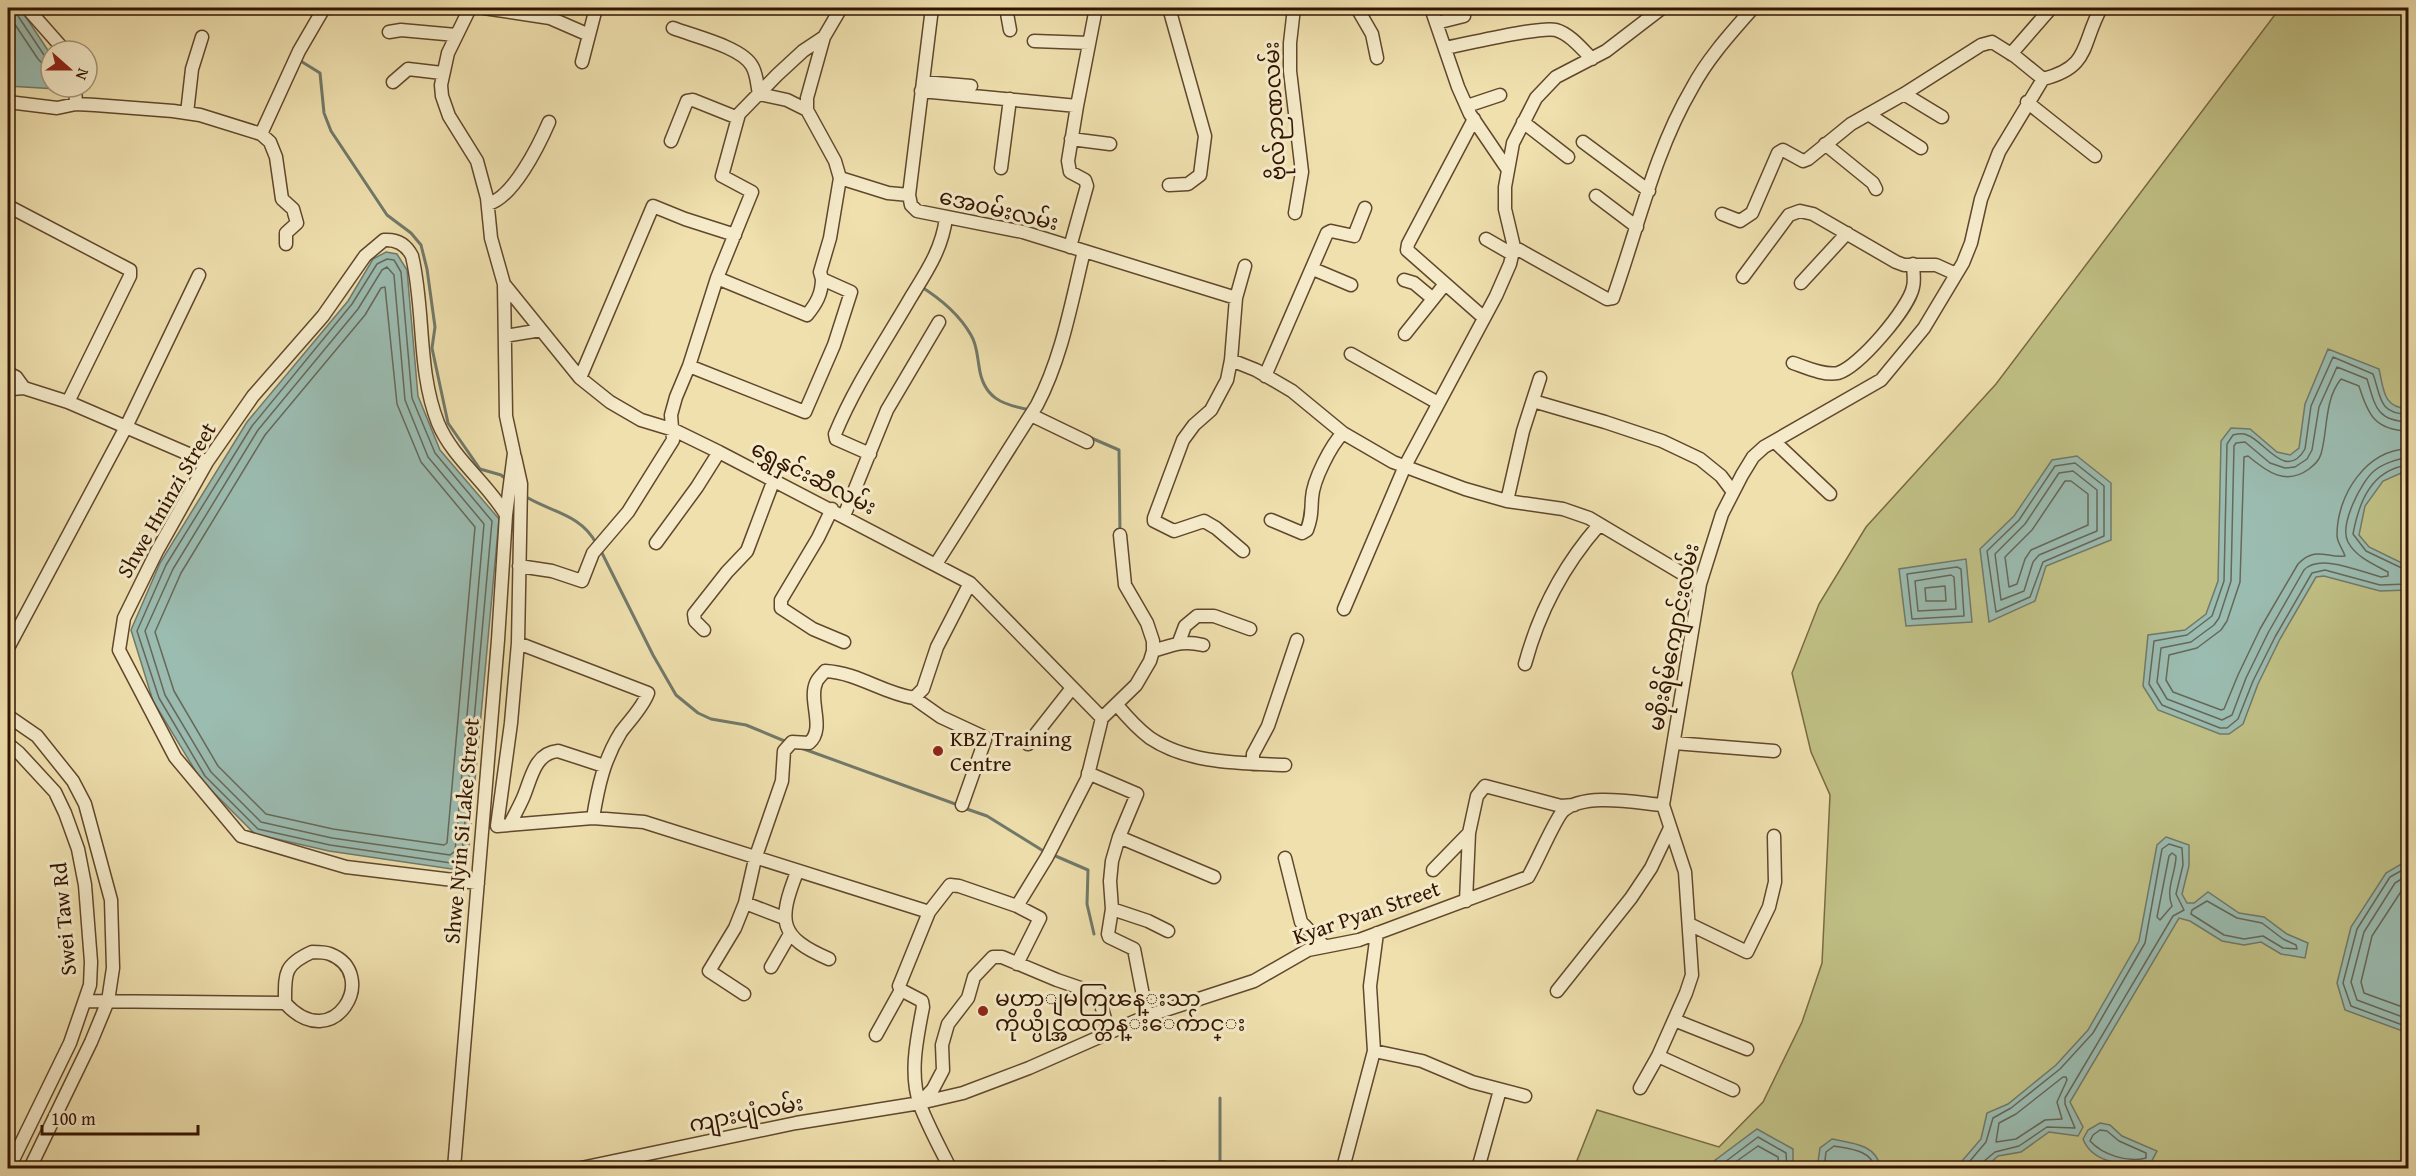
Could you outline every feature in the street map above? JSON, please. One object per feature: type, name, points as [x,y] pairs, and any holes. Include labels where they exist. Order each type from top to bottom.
[{"type":"street","points":[[27,8],[54,39]]},
{"type":"street","points":[[261,134],[299,51],[324,8]]},
{"type":"street","points":[[470,8],[456,35],[442,73],[442,96],[449,116],[477,161],[488,204],[491,238],[504,284],[506,416],[514,453],[514,498],[519,566],[518,643],[511,723],[497,826],[594,818],[644,822],[755,859],[929,912]]},
{"type":"street","points":[[484,8],[550,18],[589,35]]},
{"type":"street","points":[[582,62],[596,8]]},
{"type":"street","points":[[717,278],[807,315],[818,300],[822,289],[820,272],[830,238],[840,178],[835,160],[807,111],[807,98],[824,37],[841,8]]},
{"type":"street","name":"အေဝမ်းလမ်း","points":[[932,8],[909,195],[911,205],[917,211],[1023,232],[1236,298]]},
{"type":"street","points":[[1006,8],[1010,30]]},
{"type":"street","points":[[1070,247],[1087,186],[1085,180],[1070,172],[1068,161],[1095,8]]},
{"type":"street","points":[[1169,8],[1206,136],[1200,175],[1188,184],[1169,185]]},
{"type":"street","name":"ဗိုလ်ဉာဏလမ်း","points":[[1294,8],[1290,71],[1302,172],[1295,213]]},
{"type":"street","points":[[1357,8],[1372,34],[1377,58]]},
{"type":"street","points":[[1431,8],[1467,106],[1508,170]]},
{"type":"street","points":[[1344,609],[1405,466],[1496,296],[1513,251],[1505,209],[1508,170],[1512,143],[1523,122],[1536,98],[1556,77],[1592,59],[1626,37],[1662,8]]},
{"type":"street","points":[[1486,239],[1611,300],[1665,141],[1692,86],[1714,53],[1753,8]]},
{"type":"street","points":[[2011,54],[2051,8]]},
{"type":"street","points":[[1722,214],[1740,221],[1752,213],[1778,153],[1783,150],[1803,161],[1868,114],[1981,45],[1992,42],[2043,79],[2061,75],[2073,67],[2082,55],[2088,33],[2101,8]]},
{"type":"street","points":[[1436,23],[1464,16]]},
{"type":"street","points":[[673,28],[731,50],[747,59],[753,67],[759,94]]},
{"type":"street","points":[[389,32],[401,30],[456,35]]},
{"type":"street","points":[[1445,48],[1534,31],[1555,30],[1572,39],[1592,59]]},
{"type":"street","points":[[187,113],[188,87],[202,37]]},
{"type":"street","points":[[519,566],[552,571],[582,581],[594,553],[607,539],[657,468],[673,440],[674,430],[670,414],[689,366],[717,278],[752,192],[722,176],[739,114],[803,51],[824,37]]},
{"type":"street","points":[[1034,40],[1089,43]]},
{"type":"street","points":[[393,82],[408,69],[442,73]]},
{"type":"street","name":"မစိုးရိမ်ကျောင်းလမ်း","points":[[1640,1088],[1658,1056],[1692,975],[1685,872],[1663,805],[1700,584],[1722,514],[1753,457],[1881,380],[1924,328],[1956,274],[1971,243],[1981,199],[2000,152],[2043,79]]},
{"type":"street","points":[[922,87],[971,86]]},
{"type":"street","points":[[922,87],[1077,106]]},
{"type":"street","points":[[759,94],[787,100],[807,111]]},
{"type":"street","points":[[1904,94],[1941,117]]},
{"type":"street","points":[[1467,106],[1500,95]]},
{"type":"street","points":[[76,99],[76,104]]},
{"type":"street","points":[[1001,168],[1010,99]]},
{"type":"street","points":[[671,141],[687,101],[693,100],[738,118]]},
{"type":"street","points":[[8,102],[57,108],[76,104],[187,113],[261,134],[270,142],[276,157],[282,199],[294,209],[297,223],[286,233],[286,244]]},
{"type":"street","points":[[2028,102],[2095,156]]},
{"type":"street","points":[[1868,114],[1921,148]]},
{"type":"street","points":[[1474,119],[1408,244],[1407,250],[1483,317]]},
{"type":"street","points":[[488,204],[494,203],[520,175],[532,157],[549,122]]},
{"type":"street","points":[[1523,122],[1568,157]]},
{"type":"street","points":[[1071,139],[1110,144]]},
{"type":"street","points":[[1583,142],[1649,190]]},
{"type":"street","points":[[1825,144],[1873,183],[1876,189]]},
{"type":"street","points":[[840,178],[888,193],[909,195]]},
{"type":"street","points":[[1596,196],[1637,227]]},
{"type":"street","points":[[8,206],[130,270],[130,276],[68,402]]},
{"type":"street","points":[[580,378],[652,206],[735,236]]},
{"type":"street","points":[[1265,375],[1327,233],[1331,231],[1354,236],[1365,208]]},
{"type":"street","points":[[1743,277],[1792,213],[1800,211],[1813,214],[1904,265],[1936,265],[1956,274]]},
{"type":"street","points":[[870,454],[836,439],[835,434],[860,383],[929,270],[939,249],[946,218]]},
{"type":"street","points":[[1801,283],[1847,233]]},
{"type":"street","name":"Shwe Hninzi Street","points":[[478,883],[346,867],[241,836],[175,757],[119,650],[124,618],[157,551],[207,462],[253,396],[329,307],[365,256],[384,240],[391,239],[404,245],[412,256],[420,307],[426,375],[439,424],[454,450],[490,491],[506,515]]},
{"type":"street","points":[[936,564],[1033,411],[1056,363],[1084,251]]},
{"type":"street","points":[[1793,363],[1813,370],[1837,373],[1848,368],[1875,346],[1910,297],[1914,287],[1913,264]]},
{"type":"street","points":[[1244,551],[1232,544],[1216,528],[1204,522],[1174,531],[1154,521],[1154,518],[1184,440],[1194,425],[1211,410],[1227,380],[1236,298],[1245,266]]},
{"type":"street","points":[[1313,269],[1352,285]]},
{"type":"street","points":[[8,648],[126,427],[199,275]]},
{"type":"street","points":[[689,366],[805,412],[834,345],[852,292],[822,279]]},
{"type":"street","points":[[1404,280],[1413,283],[1432,298]]},
{"type":"street","name":"ရွှေနှင်းဆီလမ်း","points":[[504,284],[580,378],[621,409],[641,420],[674,430],[720,452],[773,482],[832,509],[970,583],[1102,718]]},
{"type":"street","points":[[1405,334],[1445,284]]},
{"type":"street","points":[[844,516],[887,410],[939,322]]},
{"type":"street","points":[[505,336],[541,330]]},
{"type":"street","points":[[1352,354],[1438,403]]},
{"type":"street","points":[[1231,360],[1265,375],[1292,391],[1343,433],[1378,454],[1465,489],[1507,501],[1563,509],[1589,518],[1700,584]]},
{"type":"street","points":[[8,380],[16,377],[24,388],[68,402],[207,462]]},
{"type":"street","points":[[1507,501],[1523,431],[1540,378]]},
{"type":"street","points":[[1533,401],[1662,441],[1700,459],[1720,476],[1733,492]]},
{"type":"street","points":[[1033,411],[1087,442]]},
{"type":"street","points":[[1271,520],[1302,533],[1307,530],[1314,510],[1312,498],[1315,484],[1336,440],[1343,433]]},
{"type":"street","points":[[1775,442],[1830,494]]},
{"type":"street","points":[[656,543],[720,452]]},
{"type":"street","points":[[704,630],[693,618],[694,614],[747,551],[773,482]]},
{"type":"street","name":"Shwe Nyin Si Lake Street","points":[[454,1168],[506,515],[514,498]]},
{"type":"street","points":[[832,509],[782,600],[782,608],[813,629],[844,642]]},
{"type":"street","points":[[1525,664],[1544,606],[1579,548],[1599,525]]},
{"type":"street","points":[[1017,906],[1049,852],[1088,773],[1102,718],[1136,685],[1153,651],[1153,641],[1147,623],[1125,585],[1120,535]]},
{"type":"street","points":[[914,698],[923,689],[937,647],[970,583]]},
{"type":"street","points":[[1179,642],[1185,626],[1197,616],[1214,616],[1250,629]]},
{"type":"street","points":[[1252,764],[1253,754],[1268,726],[1297,640]]},
{"type":"street","points":[[1153,651],[1179,642],[1203,645]]},
{"type":"street","points":[[518,643],[646,690],[648,693],[621,733],[604,766],[594,818]]},
{"type":"street","points":[[744,994],[709,971],[735,928],[745,903],[755,859],[782,781],[784,751],[790,744],[809,743],[814,739],[817,729],[814,710],[816,682],[825,671],[863,679],[904,697],[914,698],[941,717],[984,737],[985,740],[962,805]]},
{"type":"street","points":[[1028,744],[1072,688]]},
{"type":"street","points":[[1117,705],[1148,736],[1164,746],[1209,760],[1285,765]]},
{"type":"street","points":[[8,716],[37,736],[73,781],[85,804],[111,900],[113,968],[108,1001],[91,1042],[30,1168]]},
{"type":"street","points":[[1674,743],[1774,751]]},
{"type":"street","name":"Swei Taw Rd","points":[[8,744],[55,792],[66,813],[78,849],[85,885],[91,962],[90,985],[86,1001],[70,1043],[9,1168]]},
{"type":"street","points":[[510,824],[523,800],[534,767],[550,751],[558,751],[604,766]]},
{"type":"street","points":[[1088,773],[1137,794],[1119,837],[1110,880],[1112,909],[1108,936],[1134,949],[1147,1016]]},
{"type":"street","points":[[55,792],[73,781]]},
{"type":"street","points":[[1466,901],[1469,833],[1477,796],[1485,786],[1561,806],[1594,800],[1663,805]]},
{"type":"street","name":"Kyar Pyan Street","points":[[920,1103],[963,1093],[995,1082],[1147,1016],[1244,986],[1308,950],[1359,940],[1528,877],[1563,812],[1578,804]]},
{"type":"street","points":[[1557,991],[1631,898],[1651,868],[1670,828]]},
{"type":"street","points":[[1433,870],[1469,833]]},
{"type":"street","points":[[1689,924],[1747,952],[1769,907],[1775,882],[1774,836]]},
{"type":"street","points":[[1119,837],[1214,877]]},
{"type":"street","points":[[1285,858],[1301,922],[1324,946]]},
{"type":"street","points":[[797,872],[784,908],[784,918],[790,934],[807,949],[829,959]]},
{"type":"street","points":[[876,1035],[901,990],[899,986],[929,912],[950,885],[1017,906],[1040,918],[1017,964]]},
{"type":"street","points":[[745,903],[784,918]]},
{"type":"street","points":[[1112,909],[1148,921],[1168,931]]},
{"type":"street","points":[[1343,1168],[1374,1051],[1370,986],[1377,933]]},
{"type":"street","points":[[771,967],[790,934]]},
{"type":"street","points":[[86,1001],[285,1003],[305,1020],[323,1022],[340,1014],[351,999],[352,981],[345,964],[330,954],[312,952],[295,959],[285,974],[285,1003]]},
{"type":"street","points":[[920,1103],[933,1089],[943,1070],[942,1045],[952,1016],[968,998],[974,977],[993,957],[1002,957],[1098,994],[1109,1033]]},
{"type":"street","points":[[901,990],[922,1001],[915,1061],[920,1103],[950,1168]]},
{"type":"street","points":[[1674,1020],[1747,1049]]},
{"type":"street","points":[[1374,1051],[1422,1061],[1472,1082],[1524,1096]]},
{"type":"street","points":[[1658,1056],[1733,1090]]},
{"type":"street","points":[[1479,1165],[1500,1090]]},
{"type":"street","name":"ကျားပျံလမ်း","points":[[581,1168],[795,1123],[920,1103]]},
{"type":"street","points":[[1160,1168],[1165,1168]]},
{"type":"green space","points":[[2280,8],[2408,8],[2408,1168],[1574,1168],[1597,1110],[1719,1147],[1763,1102],[1802,1022],[1822,963],[1830,795],[1811,752],[1792,673],[1819,604],[1866,527],[1996,384]]},
{"type":"water","points":[[8,8],[20,8],[40,39],[39,88],[8,86]]},
{"type":"water","points":[[386,252],[397,254],[407,270],[418,396],[440,450],[499,519],[468,857],[462,864],[452,869],[329,851],[255,834],[201,780],[153,701],[131,630],[160,563],[247,422],[348,301],[373,259]]},
{"type":"water","points":[[2328,349],[2379,369],[2389,401],[2400,408],[2408,409],[2408,470],[2383,481],[2365,506],[2359,535],[2369,547],[2408,566],[2408,590],[2380,591],[2324,576],[2316,577],[2280,639],[2258,684],[2243,724],[2229,734],[2220,734],[2158,710],[2143,686],[2148,635],[2185,630],[2206,614],[2218,581],[2221,441],[2231,428],[2250,429],[2277,452],[2290,455],[2299,448],[2305,404]]},
{"type":"water","points":[[2077,456],[2111,483],[2111,540],[2046,566],[2035,601],[1989,622],[1980,549],[2014,516],[2052,460]]},
{"type":"water","points":[[1966,559],[1972,622],[1906,626],[1899,569]]},
{"type":"water","points":[[2166,837],[2189,845],[2189,866],[2182,894],[2187,903],[2194,903],[2208,892],[2239,913],[2264,917],[2287,934],[2308,943],[2305,958],[2281,954],[2261,942],[2244,945],[2222,941],[2190,921],[2179,918],[2070,1102],[2083,1127],[2078,1136],[2049,1132],[2021,1152],[1998,1156],[1985,1168],[1956,1168],[1981,1139],[1987,1113],[2008,1104],[2056,1065],[2088,1030],[2139,941],[2157,845]]},
{"type":"water","points":[[2408,860],[2408,1033],[2345,1010],[2337,983],[2351,927],[2386,873]]},
{"type":"water","points":[[2100,1123],[2110,1125],[2122,1136],[2157,1151],[2149,1166],[2111,1162],[2094,1154],[2083,1139],[2088,1130]]},
{"type":"water","points":[[1757,1129],[1793,1149],[1793,1168],[1710,1168],[1714,1161]]},
{"type":"water","points":[[1832,1139],[1869,1149],[1881,1168],[1822,1168],[1818,1162],[1820,1148]]},
{"type":"waterway","points":[[299,60],[320,73],[324,113],[331,131],[387,215],[411,233],[421,245],[427,269],[435,327],[432,348],[448,423],[480,469],[501,475],[507,480]]},
{"type":"waterway","points":[[920,286],[949,307],[966,327],[977,350],[981,377],[990,393],[1011,406],[1031,410]]},
{"type":"waterway","points":[[1089,437],[1119,450],[1120,533]]},
{"type":"waterway","points":[[523,495],[573,519],[582,525],[596,543]]},
{"type":"waterway","points":[[601,551],[653,655],[676,695],[698,713],[711,719],[746,725],[787,742]]},
{"type":"waterway","points":[[801,748],[958,805]]},
{"type":"waterway","points":[[964,808],[987,816],[1045,852]]},
{"type":"waterway","points":[[1051,854],[1088,870],[1087,904],[1094,934]]},
{"type":"waterway","points":[[1220,1098],[1220,1165],[1224,1168]]},
{"type":"place","name":"KBZ Training Centre","points":[[938,751]]},
{"type":"place","name":"မဟာျမကြၽန္းသာ ကိုယ္ပိုင္အထက္တန္းေက်ာင္း","points":[[983,1011]]}]
